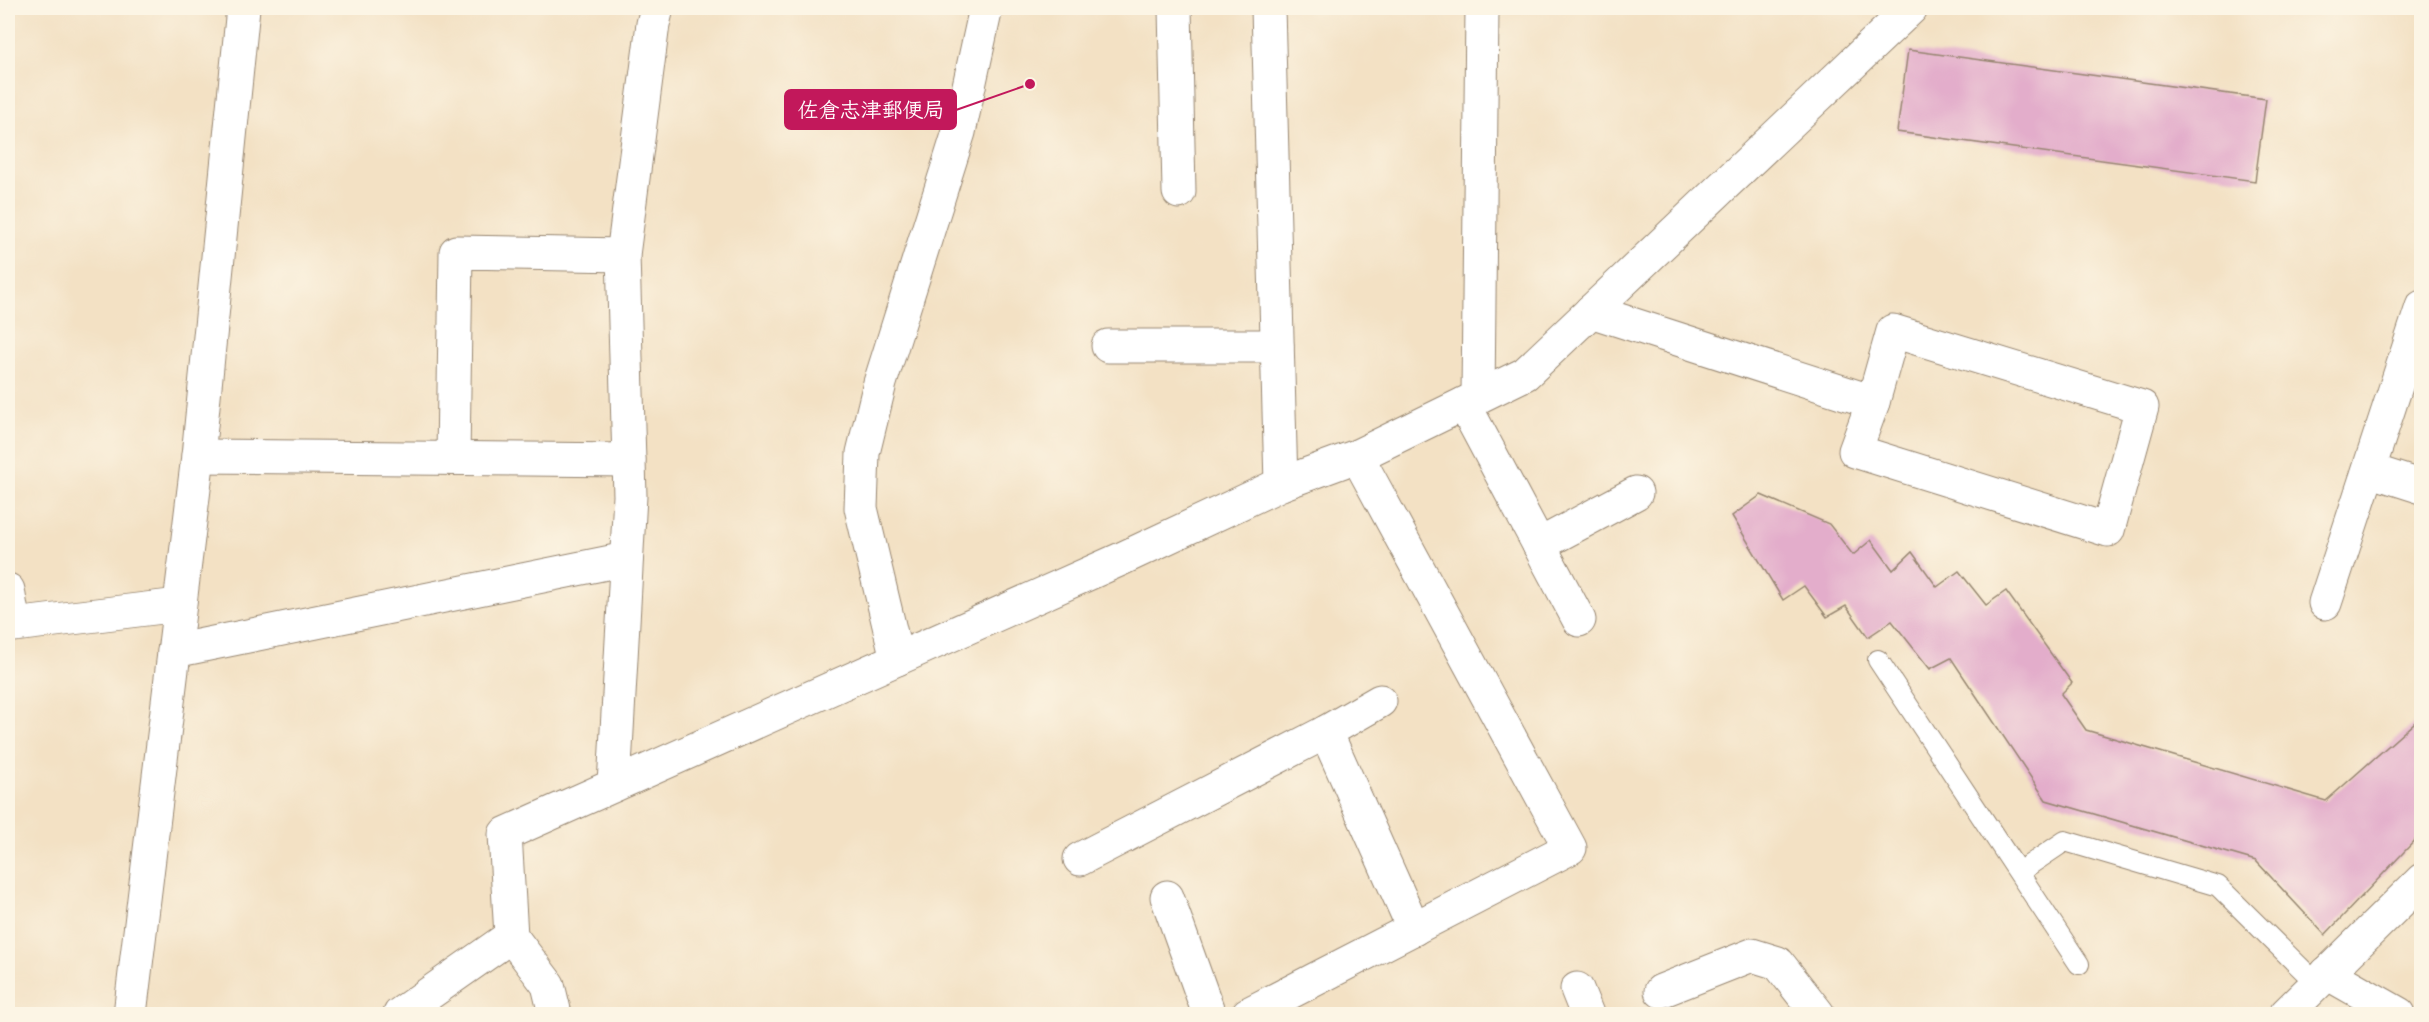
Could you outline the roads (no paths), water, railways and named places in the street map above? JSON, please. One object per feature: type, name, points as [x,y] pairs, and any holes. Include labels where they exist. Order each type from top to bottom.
[{"type":"street","points":[[130,1014],[198,456],[243,8]]},
{"type":"street","points":[[614,785],[630,496],[623,255],[657,8]]},
{"type":"street","points":[[897,659],[861,508],[863,453],[880,382],[959,132],[986,8]]},
{"type":"street","points":[[1175,8],[1179,192]]},
{"type":"street","points":[[1268,8],[1281,484]]},
{"type":"street","points":[[1482,8],[1471,400],[1539,545],[1579,620]]},
{"type":"street","points":[[555,1014],[548,986],[511,936],[505,834],[1119,560],[1281,484],[1357,456],[1524,374],[1911,8]]},
{"type":"street","points":[[453,458],[456,252],[623,255]]},
{"type":"street","points":[[2325,603],[2421,307]]},
{"type":"street","points":[[1591,311],[1873,402]]},
{"type":"street","points":[[1893,331],[2142,407],[2108,530],[1855,451],[1873,402],[1893,331]]},
{"type":"street","points":[[1108,346],[1278,346]]},
{"type":"street","points":[[198,456],[629,460]]},
{"type":"street","points":[[1248,1014],[1570,848],[1357,456]]},
{"type":"street","points":[[2368,470],[2421,487]]},
{"type":"street","points":[[1539,545],[1636,493]]},
{"type":"street","points":[[174,651],[626,559]]},
{"type":"street","points":[[8,590],[14,625],[179,605]]},
{"type":"street","points":[[1080,859],[1326,732],[1380,701]]},
{"type":"street","points":[[1326,732],[1414,929]]},
{"type":"street","points":[[2286,1014],[2421,880]]},
{"type":"street","points":[[1167,897],[1209,1014]]},
{"type":"street","points":[[400,1014],[511,936]]},
{"type":"street","points":[[1660,991],[1752,955],[1778,963],[1818,1014]]},
{"type":"street","points":[[2322,979],[2399,1014]]},
{"type":"lane","points":[[1878,660],[2079,964]]},
{"type":"lane","points":[[2019,872],[2065,841],[2218,886],[2322,979]]},
{"type":"place","name":"佐倉志津郵便局","points":[[1030,84]]}]
